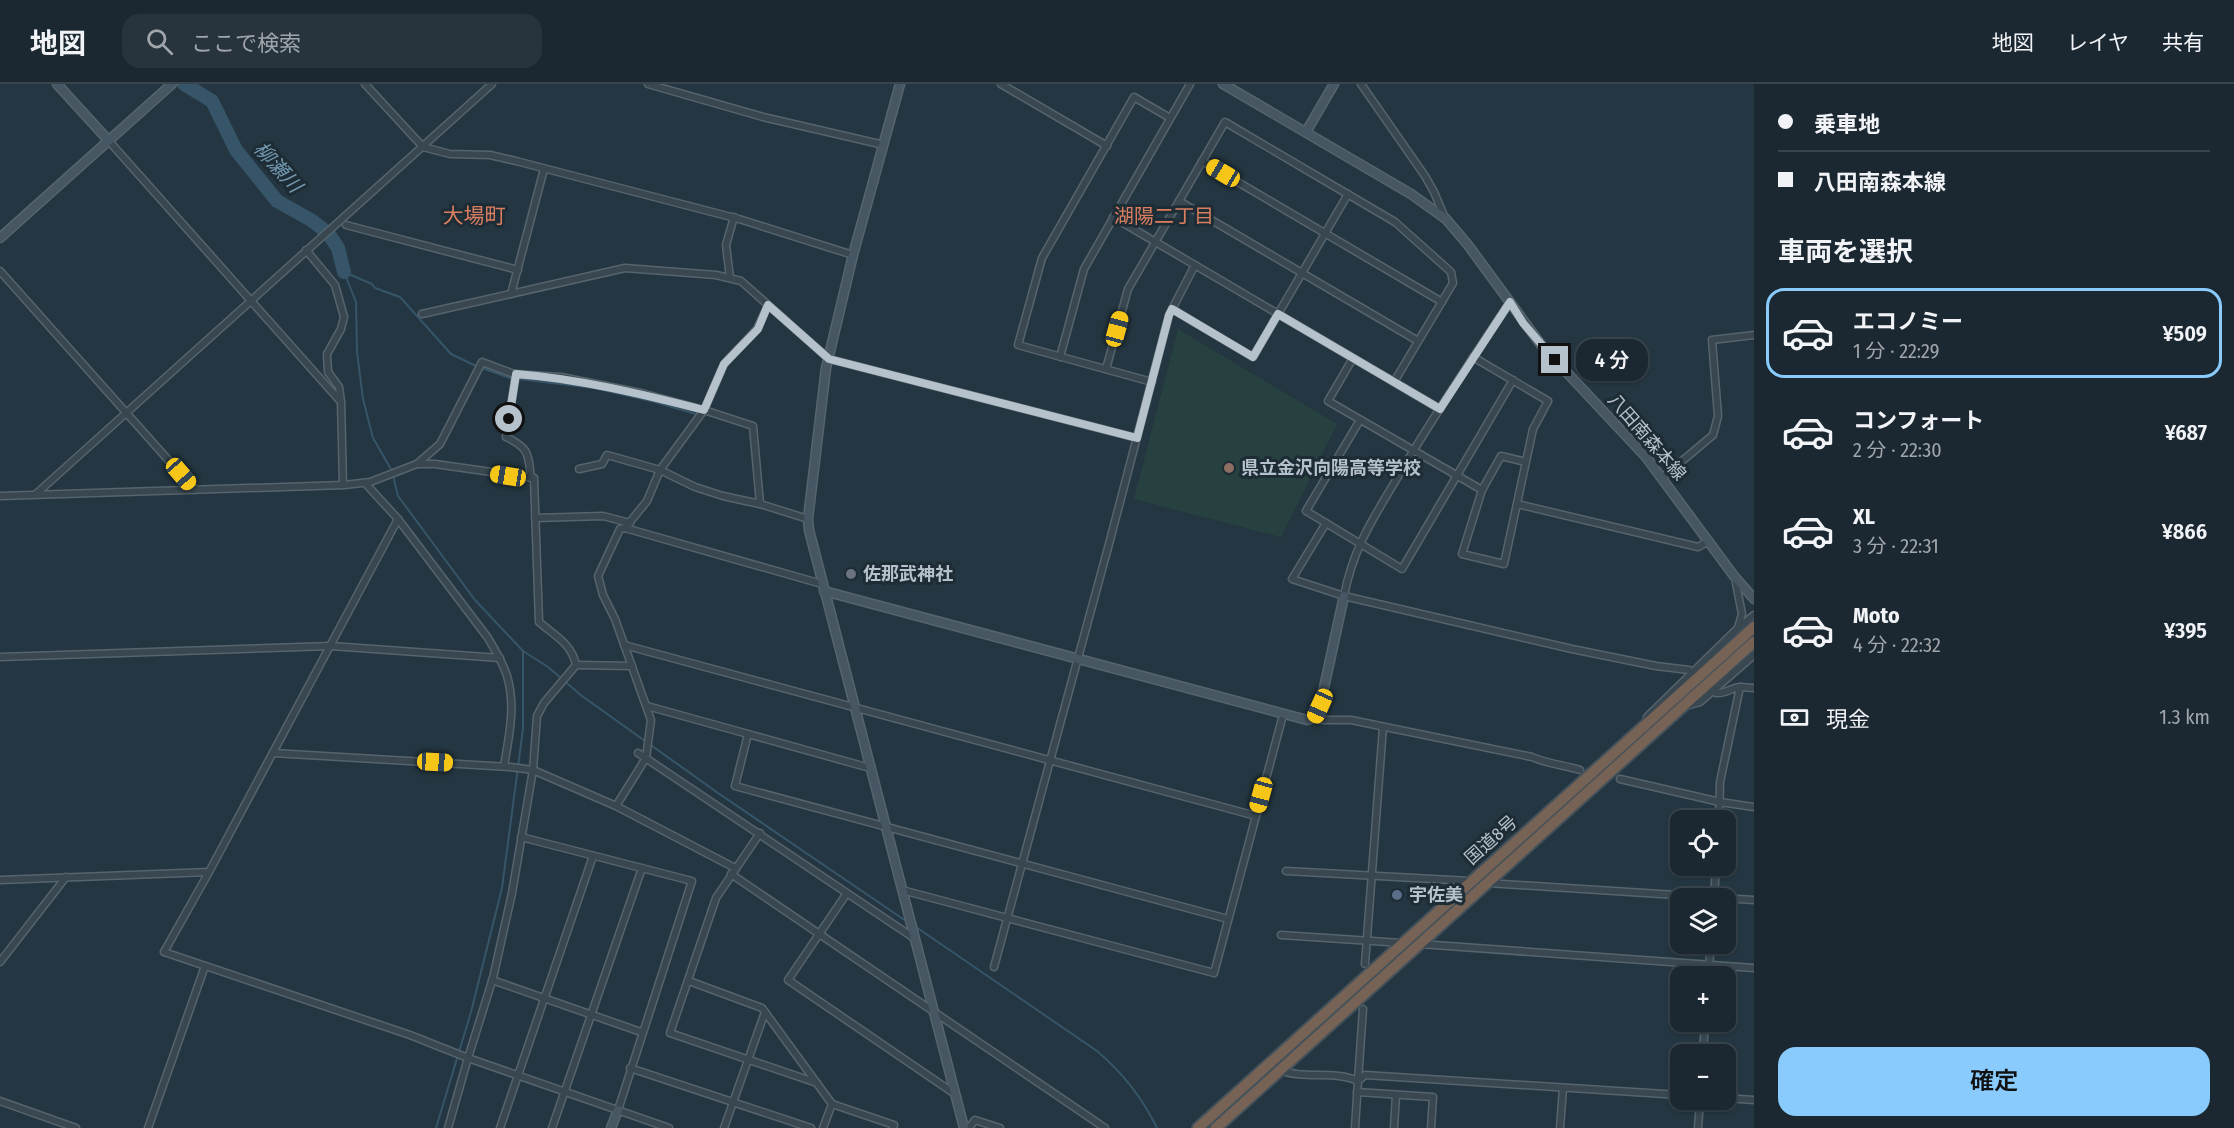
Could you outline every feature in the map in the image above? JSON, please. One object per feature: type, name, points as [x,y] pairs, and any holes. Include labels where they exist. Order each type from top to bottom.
[{"type":"highway","name":"国道8号","points":[[1198,1128],[1754,627]]},
{"type":"highway","name":"国道8号","points":[[1216,1128],[1754,642]]},
{"type":"street","points":[[57,84],[341,402]]},
{"type":"street","points":[[0,238],[172,84]]},
{"type":"street","points":[[366,84],[423,147],[450,154],[490,155],[734,217],[854,255]]},
{"type":"street","points":[[35,495],[492,84]]},
{"type":"street","points":[[648,84],[764,117],[884,146]]},
{"type":"street","points":[[900,84],[829,359],[808,519],[814,554],[964,1128]]},
{"type":"street","points":[[1001,84],[1107,146]]},
{"type":"street","points":[[1060,357],[1084,269],[1190,84]]},
{"type":"street","name":"八田南森本線","points":[[1223,84],[1411,194],[1446,219],[1468,245],[1542,346],[1663,477],[1734,576],[1754,599]]},
{"type":"street","points":[[1306,132],[1334,84]]},
{"type":"street","points":[[1361,84],[1425,176],[1446,219]]},
{"type":"street","points":[[1152,382],[1018,345],[1042,258],[1134,98],[1170,118]]},
{"type":"street","points":[[1106,369],[1128,289],[1225,122],[1395,222],[1451,272],[1453,283],[1394,382]]},
{"type":"street","points":[[1202,161],[1442,302]]},
{"type":"street","points":[[511,294],[544,169]]},
{"type":"street","points":[[1172,309],[1253,357],[1348,194]]},
{"type":"street","points":[[1179,201],[1418,341]]},
{"type":"street","points":[[730,278],[726,245],[734,217]]},
{"type":"street","points":[[1113,217],[1440,409]]},
{"type":"street","points":[[346,225],[518,270]]},
{"type":"street","points":[[308,249],[335,285],[344,317],[327,354],[328,372],[339,387],[341,402],[344,485]]},
{"type":"street","points":[[994,967],[1169,315],[1195,265]]},
{"type":"street","points":[[422,314],[625,268],[716,275],[741,281],[829,359],[1137,438]]},
{"type":"street","points":[[0,271],[195,490]]},
{"type":"street","points":[[1314,718],[1320,706],[1350,568],[1360,543],[1413,450],[1510,302]]},
{"type":"street","points":[[616,806],[646,756],[651,720],[603,595],[598,576],[620,529],[627,525],[647,501],[660,470],[704,410],[724,364],[758,329],[768,305]]},
{"type":"street","points":[[1663,477],[1713,435],[1718,416],[1712,340],[1754,335]]},
{"type":"street","points":[[1473,357],[1548,401],[1533,429],[1526,462],[1517,504],[1504,564],[1462,554],[1482,490],[1501,456],[1526,462]]},
{"type":"street","points":[[1353,358],[1328,401],[1482,490]]},
{"type":"street","points":[[0,496],[344,485],[374,481],[414,465],[440,444],[482,362],[516,374],[561,377],[641,393],[753,426],[760,504]]},
{"type":"street","points":[[516,374],[506,436],[521,444],[528,453],[531,478]]},
{"type":"street","points":[[1360,420],[1306,512],[1402,569],[1513,380]]},
{"type":"street","points":[[579,469],[602,464],[607,455],[660,470],[695,487],[723,496],[760,504],[808,519]]},
{"type":"street","points":[[414,465],[435,464],[534,478],[539,622],[560,637],[575,659],[574,667],[551,692],[537,716],[512,893],[492,980],[466,1058],[448,1128]]},
{"type":"street","points":[[365,483],[398,519],[488,638],[500,658],[508,677],[511,699],[507,767]]},
{"type":"street","points":[[1517,504],[1698,547],[1709,541]]},
{"type":"street","points":[[535,518],[603,516],[823,588],[1283,715],[1307,720],[1314,718],[1351,720],[1532,757],[1547,764],[1564,765],[1580,770]]},
{"type":"street","points":[[398,519],[164,952],[410,1035],[466,1058],[669,1128]]},
{"type":"street","points":[[1326,524],[1292,579],[1344,596],[1572,649],[1656,666],[1689,670]]},
{"type":"street","points":[[1734,576],[1742,614],[1738,628]]},
{"type":"street","points":[[1622,744],[1686,678],[1754,615]]},
{"type":"street","points":[[624,645],[1256,816]]},
{"type":"street","points":[[0,657],[331,646],[500,658]]},
{"type":"street","points":[[1683,706],[1700,702],[1754,655]]},
{"type":"street","points":[[574,667],[632,666]]},
{"type":"street","points":[[1716,693],[1722,694],[1733,687],[1754,688]]},
{"type":"street","points":[[1720,810],[1720,783],[1740,687]]},
{"type":"street","points":[[647,706],[870,768]]},
{"type":"street","points":[[902,890],[1214,973],[1283,715]]},
{"type":"street","points":[[1365,964],[1383,727]]},
{"type":"street","points":[[748,734],[735,786],[1228,920]]},
{"type":"street","points":[[273,753],[531,770],[616,806],[733,871],[818,934],[1105,1128]]},
{"type":"street","points":[[638,753],[646,756],[914,937]]},
{"type":"street","points":[[1620,779],[1720,802],[1754,807]]},
{"type":"street","points":[[760,833],[716,898],[670,1033],[817,1083]]},
{"type":"street","points":[[521,837],[692,881],[611,1128]]},
{"type":"street","points":[[500,1128],[593,856]]},
{"type":"street","points":[[552,1128],[642,868]]},
{"type":"street","points":[[1286,871],[1470,881]]},
{"type":"street","points":[[0,880],[209,872]]},
{"type":"street","points":[[0,962],[66,877]]},
{"type":"street","points":[[1487,883],[1670,895]]},
{"type":"street","points":[[847,893],[788,980],[955,1094]]},
{"type":"street","points":[[1736,899],[1754,900]]},
{"type":"street","points":[[1281,935],[1402,943]]},
{"type":"street","points":[[1419,944],[1709,966],[1710,954]]},
{"type":"street","points":[[148,1128],[205,966]]},
{"type":"street","points":[[1736,967],[1754,968]]},
{"type":"street","points":[[492,980],[641,1032]]},
{"type":"street","points":[[689,981],[762,1008],[832,1104],[894,1125],[893,1128]]},
{"type":"street","points":[[1355,1128],[1363,1009]]},
{"type":"street","points":[[724,1128],[765,1012]]},
{"type":"street","points":[[630,1068],[811,1128]]},
{"type":"street","points":[[1280,1070],[1293,1075],[1349,1077],[1358,1081]]},
{"type":"street","points":[[1358,1081],[1365,1076],[1670,1094]]},
{"type":"street","points":[[1560,1128],[1563,1088]]},
{"type":"street","points":[[1357,1092],[1433,1097],[1431,1128]]},
{"type":"street","points":[[1394,1128],[1396,1095]]},
{"type":"street","points":[[1736,1099],[1754,1100]]},
{"type":"street","points":[[0,1101],[76,1128]]},
{"type":"street","points":[[823,1128],[832,1104]]},
{"type":"street","points":[[1698,1128],[1699,1110]]},
{"type":"street","points":[[969,1128],[975,1120],[1000,1128]]},
{"type":"green space","points":[[1178,329],[1337,424],[1281,537],[1134,499]]},
{"type":"waterway","name":"柳瀬川","points":[[184,84],[212,101],[236,150],[277,201],[311,220],[328,233],[338,248],[344,272]]},
{"type":"waterway","points":[[344,272],[356,302],[357,352],[363,399],[373,438],[392,471],[398,496],[475,600],[523,651],[548,667],[582,696],[718,793],[906,921]]},
{"type":"waterway","points":[[344,272],[372,284],[375,288],[400,297],[451,354],[476,366],[510,378],[594,388],[696,414]]},
{"type":"waterway","points":[[436,1128],[471,1012],[502,888],[523,729],[523,651]]},
{"type":"waterway","points":[[916,927],[1097,1051],[1131,1086],[1157,1128]]},
{"type":"place","name":"県立金沢向陽高等学校","points":[[1229,468]]},
{"type":"place","name":"佐那武神社","points":[[851,574]]},
{"type":"place","name":"宇佐美","points":[[1397,895]]},
{"type":"district","name":"大場町","points":[[474,216]]},
{"type":"district","name":"湖陽二丁目","points":[[1164,216]]},
{"type":"route","points":[[509,419],[516,374],[561,377],[641,393],[704,410],[724,364],[758,329],[768,305],[829,359],[1137,438],[1172,309],[1253,357],[1278,314],[1440,409],[1510,302],[1523,323],[1555,360]]}]
